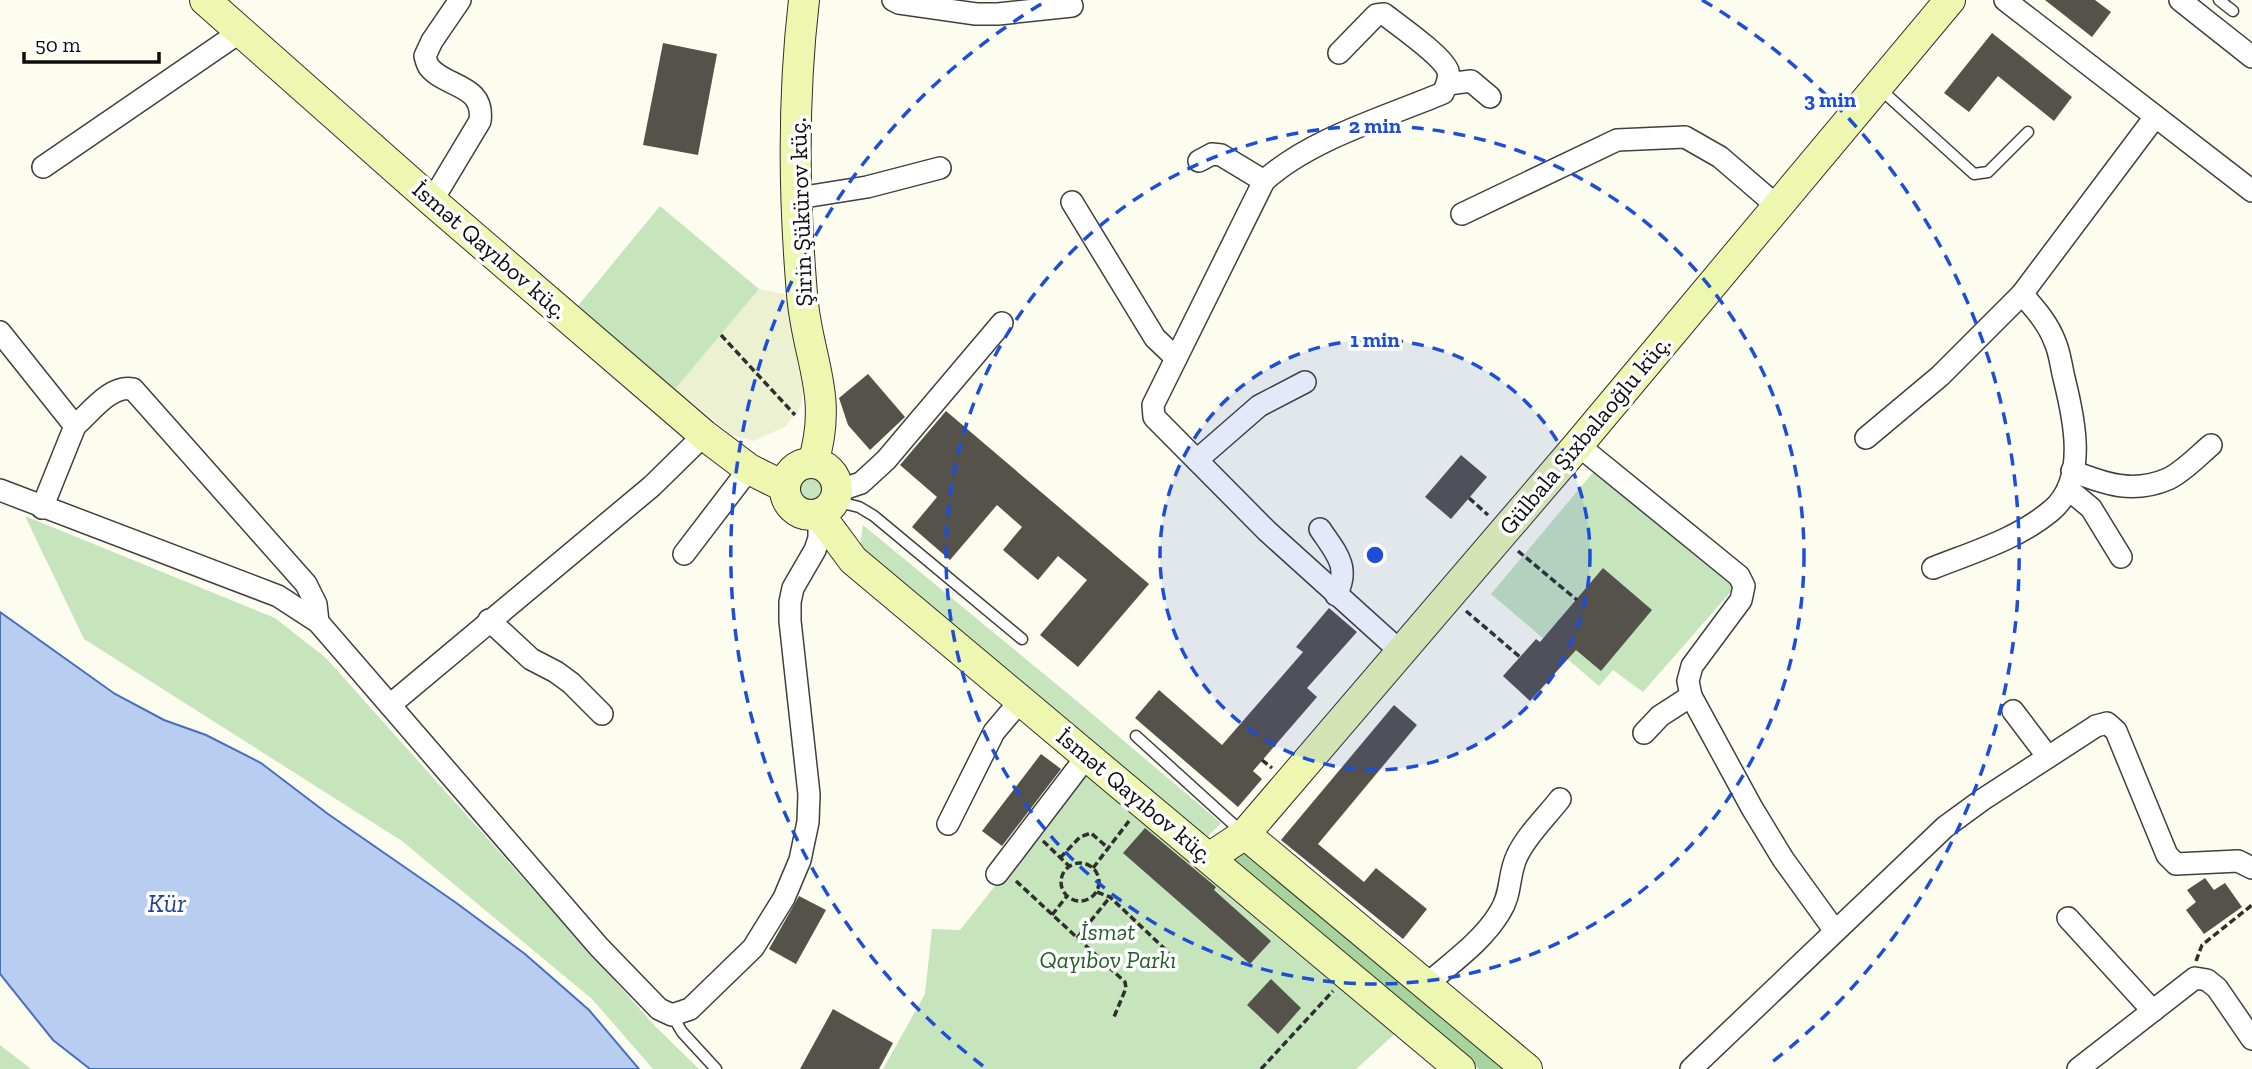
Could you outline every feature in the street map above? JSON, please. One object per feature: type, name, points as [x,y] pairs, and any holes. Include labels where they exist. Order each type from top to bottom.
[{"type":"street","name":"İsmət Qayıbov küç.","points":[[205,0],[432,201],[704,435],[749,469],[785,487]]},
{"type":"street","points":[[432,201],[480,121],[482,109],[474,95],[429,67],[425,56],[460,0]]},
{"type":"street","name":"Şirin Şükürov küç.","points":[[804,0],[797,88],[798,198],[803,304],[822,406],[820,441],[813,463]]},
{"type":"street","points":[[893,0],[899,4],[976,14],[1072,6]]},
{"type":"street","name":"Gülbala Şıxbalaoğlu küç.","points":[[1209,858],[1245,834],[1578,445],[1950,0]]},
{"type":"street","points":[[2005,0],[2252,191]]},
{"type":"street","points":[[2179,0],[2252,57]]},
{"type":"street","points":[[1339,53],[1376,15],[1384,14],[1439,58],[1448,72],[1448,84],[1443,93],[1312,148],[1264,181],[1153,405],[1154,417],[1267,531],[1401,652]]},
{"type":"street","points":[[43,167],[240,32]]},
{"type":"street","points":[[1448,84],[1471,81],[1490,97]]},
{"type":"street","points":[[1866,438],[1940,376],[2022,294],[2155,117]]},
{"type":"street","points":[[1462,214],[1617,141],[1685,137],[1720,157],[1777,206]]},
{"type":"street","points":[[1199,161],[1213,154],[1221,155],[1264,181]]},
{"type":"street","points":[[798,198],[867,187],[940,168]]},
{"type":"street","points":[[1072,202],[1155,338],[1176,358]]},
{"type":"street","points":[[1933,568],[2014,536],[2054,509],[2070,480],[2076,454],[2073,414],[2056,343],[2045,321],[2022,294]]},
{"type":"street","points":[[0,490],[278,596],[318,622],[598,947],[659,1009],[672,1016],[690,1009],[753,948],[784,898],[800,860],[808,822],[809,794],[790,601],[793,588],[815,550],[830,502],[836,481],[831,471],[823,465],[813,463],[803,464],[787,477],[786,497],[791,506],[799,513],[809,516],[830,502],[861,483],[886,460],[1002,323]]},
{"type":"street","points":[[0,332],[75,426]]},
{"type":"street","points":[[1196,460],[1259,406],[1305,382]]},
{"type":"street","points":[[42,508],[75,426],[112,393],[123,387],[133,389],[306,584],[316,604],[318,622]]},
{"type":"street","points":[[390,705],[652,486],[704,435]]},
{"type":"street","points":[[1578,445],[1739,576],[1744,586],[1741,600],[1692,666],[1688,681],[1691,696],[1777,849],[1835,931]]},
{"type":"street","points":[[2070,480],[2135,487],[2168,479],[2211,445]]},
{"type":"street","points":[[684,554],[749,469]]},
{"type":"street","points":[[2070,480],[2096,514],[2121,557]]},
{"type":"street","name":"İsmət Qayıbov küç.","points":[[830,502],[853,560],[1460,1069]]},
{"type":"street","points":[[1320,529],[1339,558],[1344,573],[1343,582],[1336,594]]},
{"type":"street","points":[[489,620],[531,659],[571,683],[603,714]]},
{"type":"street","points":[[1644,733],[1660,716],[1691,696]]},
{"type":"street","points":[[948,824],[990,740],[1021,701]]},
{"type":"street","points":[[2013,711],[2048,757]]},
{"type":"street","points":[[1690,1069],[1945,827],[2096,726],[2107,723],[2116,731],[2167,855],[2176,864],[2238,861],[2252,868]]},
{"type":"street","points":[[999,871],[1087,756]]},
{"type":"street","points":[[1426,985],[1498,916],[1507,901],[1517,853],[1560,799]]},
{"type":"street","name":"İsmət Qayıbov küç.","points":[[1245,834],[1527,1069]]},
{"type":"street","points":[[2068,918],[2153,1011]]},
{"type":"street","points":[[2078,1069],[2195,978],[2207,980],[2217,988],[2252,1039]]},
{"type":"lane","points":[[2219,0],[2233,11]]},
{"type":"lane","points":[[1877,86],[1974,174],[1988,172],[2028,132]]},
{"type":"lane","points":[[830,502],[859,507],[874,516],[1022,639]]},
{"type":"lane","points":[[1136,736],[1245,834]]},
{"type":"lane","points":[[672,1016],[682,1032],[716,1069]]},
{"type":"path","points":[[721,335],[795,415]]},
{"type":"path","points":[[1500,536],[1577,600]]},
{"type":"path","points":[[1448,597],[1520,657]]},
{"type":"path","points":[[1093,868],[1143,803]]},
{"type":"path","points":[[1030,830],[1069,866]]},
{"type":"path","points":[[1060,858],[1084,834],[1091,833],[1108,848]]},
{"type":"path","points":[[1077,863],[1093,868],[1098,875],[1097,892],[1083,901],[1067,896],[1062,889],[1063,872],[1077,863]]},
{"type":"path","points":[[999,871],[1125,982],[1126,988],[1114,1017]]},
{"type":"path","points":[[1097,892],[1110,897],[1169,953]]},
{"type":"path","points":[[1052,915],[1067,896]]},
{"type":"path","points":[[1077,938],[1110,897]]},
{"type":"path","points":[[2195,978],[2196,957],[2202,945],[2252,905]]},
{"type":"path","points":[[1261,1069],[1348,975]]},
{"type":"green space","points":[[660,206],[759,289],[675,389],[577,307]]},
{"type":"green space","points":[[759,289],[785,294],[805,384],[800,408],[786,426],[754,441],[732,435],[675,389]]},
{"type":"green space","points":[[1595,470],[1735,587],[1643,692],[1613,670],[1599,686],[1491,594]]},
{"type":"green space","points":[[811,475],[821,479],[825,489],[821,499],[811,503],[801,499],[797,489],[801,479]]},
{"type":"green space","points":[[25,516],[275,618],[326,658],[656,1027],[699,1069],[653,1069],[592,999],[402,841],[84,639]]},
{"type":"green space","points":[[863,525],[1221,823],[1203,841],[859,552]]},
{"type":"green space","name":"İsmət Qayıbov Parkı","points":[[1089,768],[1398,1031],[1356,1069],[883,1069],[925,994],[932,929],[960,930]]},
{"type":"green space","points":[[1246,849],[1509,1069],[1479,1069],[1227,861]]},
{"type":"green space","points":[[0,1045],[31,1069],[0,1069]]},
{"type":"water","name":"Kür","points":[[0,612],[115,694],[164,720],[206,735],[261,763],[525,954],[589,1010],[639,1069],[90,1069],[53,1040],[0,974]]},
{"type":"building","points":[[2045,0],[2095,0],[2111,12],[2092,37]]},
{"type":"building","points":[[1992,33],[2072,97],[2054,121],[1998,76],[1969,112],[1944,93]]},
{"type":"building","points":[[663,43],[717,54],[698,155],[643,145]]},
{"type":"building","points":[[868,374],[905,417],[870,450],[848,425],[839,398]]},
{"type":"building","points":[[946,411],[1149,584],[1078,667],[1040,635],[1087,580],[1058,556],[1038,580],[1003,550],[1022,527],[997,505],[950,560],[912,527],[937,497],[900,465]]},
{"type":"building","points":[[1461,455],[1487,477],[1451,519],[1425,497]]},
{"type":"building","points":[[1603,568],[1652,610],[1601,671],[1576,650],[1530,701],[1503,676],[1536,639],[1540,642]]},
{"type":"building","points":[[1329,608],[1357,632],[1307,688],[1317,697],[1253,771],[1262,779],[1238,807],[1135,718],[1159,690],[1222,745],[1303,652],[1296,647]]},
{"type":"building","points":[[1394,705],[1417,725],[1318,844],[1364,882],[1376,868],[1427,909],[1403,939],[1281,840]]},
{"type":"building","points":[[1041,754],[1061,769],[1002,846],[982,831]]},
{"type":"building","points":[[1145,828],[1216,887],[1214,890],[1271,941],[1250,964],[1123,853]]},
{"type":"building","points":[[2205,878],[2214,890],[2225,883],[2242,907],[2204,934],[2186,910],[2196,902],[2187,890]]},
{"type":"building","points":[[799,896],[826,910],[796,964],[769,949]]},
{"type":"building","points":[[1271,979],[1301,1008],[1278,1034],[1247,1005]]},
{"type":"building","points":[[833,1009],[893,1043],[879,1069],[800,1069]]}]
